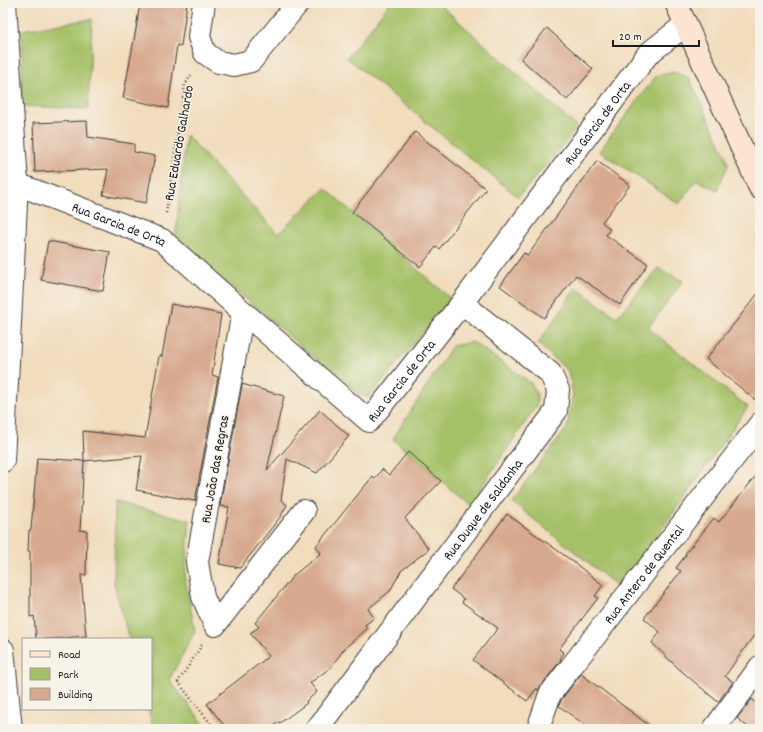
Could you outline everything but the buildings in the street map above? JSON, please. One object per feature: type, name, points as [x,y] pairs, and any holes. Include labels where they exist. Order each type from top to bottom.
[{"type":"street","points":[[3,461],[17,184],[5,3]]},
{"type":"street","points":[[204,3],[199,37],[205,53],[218,62],[234,65],[251,61],[298,3]]},
{"type":"street","points":[[676,3],[760,188]]},
{"type":"street","name":"Rua Garcia de Orta","points":[[17,184],[162,240],[369,421],[462,303],[648,54],[686,24]]},
{"type":"street","name":"Rua Duque de Saldanha","points":[[317,729],[556,411],[558,390],[550,373],[462,303]]},
{"type":"street","name":"Rua João das Regras","points":[[215,625],[203,597],[197,562],[243,312]]},
{"type":"street","name":"Rua Antero de Quental","points":[[538,729],[550,694],[760,424]]},
{"type":"street","points":[[215,625],[304,511]]},
{"type":"street","points":[[3,650],[11,729]]},
{"type":"street","points":[[714,729],[760,667]]},
{"type":"path","name":"Rua Eduardo Galhardo","points":[[162,240],[185,85],[205,53]]},
{"type":"path","points":[[215,625],[178,682],[215,729]]},
{"type":"green space","points":[[390,3],[438,3],[578,128],[518,197],[347,58]]},
{"type":"green space","points":[[92,19],[88,109],[22,106],[22,30]]},
{"type":"green space","points":[[674,72],[689,78],[726,156],[728,165],[717,190],[696,180],[679,204],[599,151],[656,76]]},
{"type":"green space","points":[[186,135],[278,234],[325,188],[451,299],[369,397],[359,395],[175,239]]},
{"type":"green space","points":[[658,268],[683,281],[648,328],[748,407],[620,588],[511,501],[567,428],[573,394],[568,371],[538,344],[576,288],[617,317]]},
{"type":"green space","points":[[473,342],[531,383],[537,395],[537,405],[469,505],[393,439],[452,346]]},
{"type":"green space","points":[[115,502],[190,520],[185,578],[195,631],[169,680],[208,729],[154,729],[148,710],[152,710],[152,638],[129,638],[114,584]]}]
